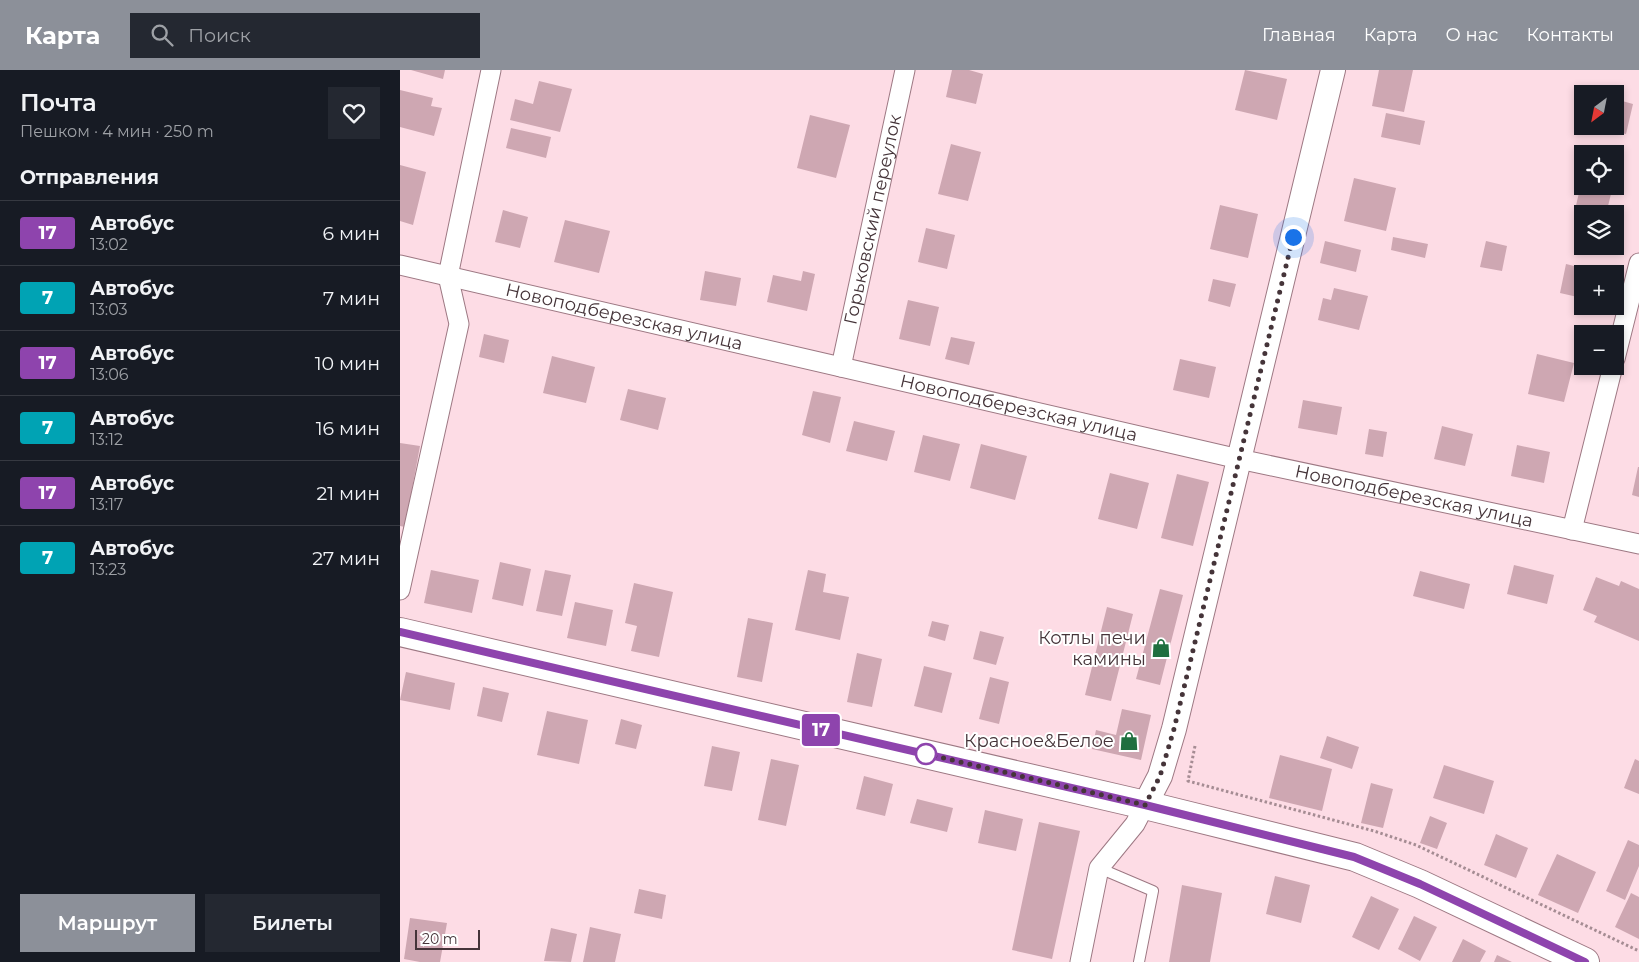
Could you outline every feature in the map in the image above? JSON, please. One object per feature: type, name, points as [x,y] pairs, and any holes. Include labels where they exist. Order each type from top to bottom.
[{"type":"main road","points":[[400,632],[1145,805],[1354,857],[1420,884],[1585,962]]},
{"type":"street","points":[[400,590],[459,324],[448,276],[491,70]]},
{"type":"street","name":"Горьковский переулок","points":[[841,367],[905,70]]},
{"type":"street","points":[[1080,962],[1099,868],[1135,824],[1160,776],[1174,729],[1333,70]]},
{"type":"street","points":[[1624,325],[1639,263]]},
{"type":"street","name":"Новоподберезская улица","points":[[400,265],[1239,459],[1639,544]]},
{"type":"street","points":[[1572,530],[1611,375]]},
{"type":"lane","points":[[1099,868],[1153,891],[1139,962]]},
{"type":"building","points":[[411,70],[445,70],[443,79]]},
{"type":"building","points":[[952,70],[969,70],[983,74],[976,104],[946,97]]},
{"type":"building","points":[[1245,70],[1287,79],[1277,120],[1235,110]]},
{"type":"building","points":[[1379,70],[1413,70],[1404,112],[1372,106]]},
{"type":"building","points":[[539,81],[572,89],[560,132],[510,120],[515,99],[533,104]]},
{"type":"building","points":[[400,90],[433,98],[431,106],[442,108],[434,136],[400,127]]},
{"type":"building","points":[[1624,102],[1633,104],[1626,134],[1624,134]]},
{"type":"building","points":[[1386,113],[1425,121],[1420,145],[1381,137]]},
{"type":"building","points":[[810,115],[850,125],[836,178],[797,168]]},
{"type":"building","points":[[511,128],[551,137],[546,158],[506,148]]},
{"type":"building","points":[[951,144],[981,152],[968,201],[938,194]]},
{"type":"building","points":[[400,165],[426,172],[413,225],[400,221]]},
{"type":"building","points":[[1354,178],[1396,188],[1386,231],[1344,221]]},
{"type":"building","points":[[1578,195],[1611,195],[1608,205],[1576,205]]},
{"type":"building","points":[[1220,205],[1258,214],[1248,258],[1210,249]]},
{"type":"building","points":[[503,210],[528,217],[520,248],[495,242]]},
{"type":"building","points":[[565,220],[610,231],[599,273],[554,262]]},
{"type":"building","points":[[926,228],[955,235],[947,269],[918,262]]},
{"type":"building","points":[[1393,237],[1428,244],[1425,258],[1391,250]]},
{"type":"building","points":[[1325,241],[1361,250],[1356,272],[1320,263]]},
{"type":"building","points":[[1486,241],[1507,246],[1502,271],[1480,267]]},
{"type":"building","points":[[1566,264],[1574,266],[1574,296],[1560,293]]},
{"type":"building","points":[[705,271],[741,278],[736,306],[700,300]]},
{"type":"building","points":[[803,271],[815,274],[807,311],[767,302],[773,275],[801,281]]},
{"type":"building","points":[[1213,279],[1236,284],[1230,307],[1208,301]]},
{"type":"building","points":[[1334,288],[1368,296],[1359,330],[1318,320],[1323,298],[1331,300]]},
{"type":"building","points":[[908,300],[939,307],[930,346],[899,339]]},
{"type":"building","points":[[484,334],[509,340],[504,363],[479,357]]},
{"type":"building","points":[[951,337],[975,342],[969,365],[945,359]]},
{"type":"building","points":[[1537,354],[1574,363],[1564,402],[1528,394]]},
{"type":"building","points":[[552,356],[595,367],[586,403],[543,393]]},
{"type":"building","points":[[1180,359],[1216,367],[1209,398],[1173,390]]},
{"type":"building","points":[[628,389],[666,398],[658,430],[620,420]]},
{"type":"building","points":[[813,391],[841,397],[830,443],[802,435]]},
{"type":"building","points":[[1303,400],[1342,407],[1337,435],[1298,428]]},
{"type":"building","points":[[854,421],[895,431],[887,461],[846,451]]},
{"type":"building","points":[[1442,426],[1473,434],[1465,466],[1434,459]]},
{"type":"building","points":[[1369,429],[1387,432],[1383,457],[1365,454]]},
{"type":"building","points":[[923,435],[960,444],[950,481],[914,472]]},
{"type":"building","points":[[400,443],[420,446],[405,527],[400,526]]},
{"type":"building","points":[[981,444],[1027,456],[1015,500],[970,488]]},
{"type":"building","points":[[1517,445],[1550,452],[1544,483],[1511,476]]},
{"type":"building","points":[[1639,467],[1639,497],[1632,495]]},
{"type":"building","points":[[1110,473],[1149,483],[1137,529],[1098,519]]},
{"type":"building","points":[[1177,474],[1209,482],[1193,546],[1161,538]]},
{"type":"building","points":[[500,562],[531,569],[523,606],[492,599]]},
{"type":"building","points":[[1514,565],[1554,575],[1547,604],[1507,594]]},
{"type":"building","points":[[431,570],[479,580],[472,613],[424,603]]},
{"type":"building","points":[[545,570],[571,575],[562,616],[536,611]]},
{"type":"building","points":[[808,570],[826,574],[823,592],[849,597],[840,640],[795,630]]},
{"type":"building","points":[[1420,571],[1470,584],[1464,609],[1413,596]]},
{"type":"building","points":[[1596,577],[1619,586],[1621,581],[1639,589],[1639,641],[1594,622],[1597,616],[1583,610]]},
{"type":"building","points":[[634,583],[673,592],[659,657],[631,651],[637,626],[625,623]]},
{"type":"building","points":[[1160,589],[1183,595],[1160,685],[1136,679]]},
{"type":"building","points":[[575,602],[613,610],[606,646],[567,638]]},
{"type":"building","points":[[1107,607],[1133,614],[1111,701],[1085,695]]},
{"type":"building","points":[[748,618],[773,623],[762,682],[737,677]]},
{"type":"building","points":[[932,621],[949,625],[945,641],[928,636]]},
{"type":"building","points":[[980,631],[1004,637],[996,665],[973,659]]},
{"type":"building","points":[[857,653],[882,659],[872,707],[847,702]]},
{"type":"building","points":[[924,666],[952,673],[942,713],[914,706]]},
{"type":"building","points":[[406,672],[455,683],[450,710],[400,700]]},
{"type":"building","points":[[990,677],[1009,682],[999,724],[979,719]]},
{"type":"building","points":[[483,687],[509,693],[502,722],[477,716]]},
{"type":"building","points":[[1122,709],[1151,715],[1141,760],[1092,749],[1096,730],[1116,735]]},
{"type":"building","points":[[547,711],[588,720],[579,764],[537,755]]},
{"type":"building","points":[[621,719],[642,725],[636,749],[615,744]]},
{"type":"building","points":[[1327,736],[1359,747],[1352,769],[1320,758]]},
{"type":"building","points":[[712,746],[740,752],[732,791],[704,786]]},
{"type":"building","points":[[1280,755],[1332,769],[1322,811],[1269,798]]},
{"type":"building","points":[[771,759],[799,765],[786,826],[758,820]]},
{"type":"building","points":[[1635,759],[1639,761],[1639,794],[1624,788]]},
{"type":"building","points":[[1444,765],[1494,781],[1484,814],[1433,798]]},
{"type":"building","points":[[864,776],[893,784],[885,816],[856,809]]},
{"type":"building","points":[[1371,783],[1393,789],[1383,828],[1361,823]]},
{"type":"building","points":[[917,799],[953,808],[947,832],[910,823]]},
{"type":"building","points":[[985,810],[1023,819],[1016,851],[978,843]]},
{"type":"building","points":[[1430,816],[1447,823],[1437,849],[1420,843]]},
{"type":"building","points":[[1039,822],[1080,831],[1052,959],[1012,950]]},
{"type":"building","points":[[1496,834],[1528,848],[1516,878],[1484,865]]},
{"type":"building","points":[[1628,840],[1639,845],[1639,866],[1625,900],[1606,891]]},
{"type":"building","points":[[1557,854],[1596,872],[1578,913],[1538,895]]},
{"type":"building","points":[[1275,876],[1310,885],[1301,923],[1266,914]]},
{"type":"building","points":[[1182,885],[1222,893],[1210,962],[1169,962]]},
{"type":"building","points":[[639,889],[666,895],[662,919],[634,913]]},
{"type":"building","points":[[1631,893],[1639,897],[1639,939],[1615,927]]},
{"type":"building","points":[[1371,896],[1399,909],[1379,950],[1352,937]]},
{"type":"building","points":[[1414,916],[1437,927],[1420,961],[1398,949]]},
{"type":"building","points":[[410,918],[447,923],[440,962],[420,962],[404,959]]},
{"type":"building","points":[[590,927],[621,934],[615,962],[583,962]]},
{"type":"building","points":[[551,928],[577,934],[571,962],[544,961]]},
{"type":"building","points":[[1463,939],[1486,951],[1480,962],[1452,962]]},
{"type":"building","points":[[1497,955],[1512,962],[1494,962]]},
{"type":"bus line","name":"17","points":[[400,632],[1145,805],[1354,857],[1420,884],[1585,962]]},
{"type":"place","name":"Котлы печи камины","points":[[1161,648]]},
{"type":"place","name":"Красное&Белое","points":[[1129,741]]},
{"type":"route","points":[[926,754],[1145,805],[1160,776],[1174,729],[1293,237]]}]
